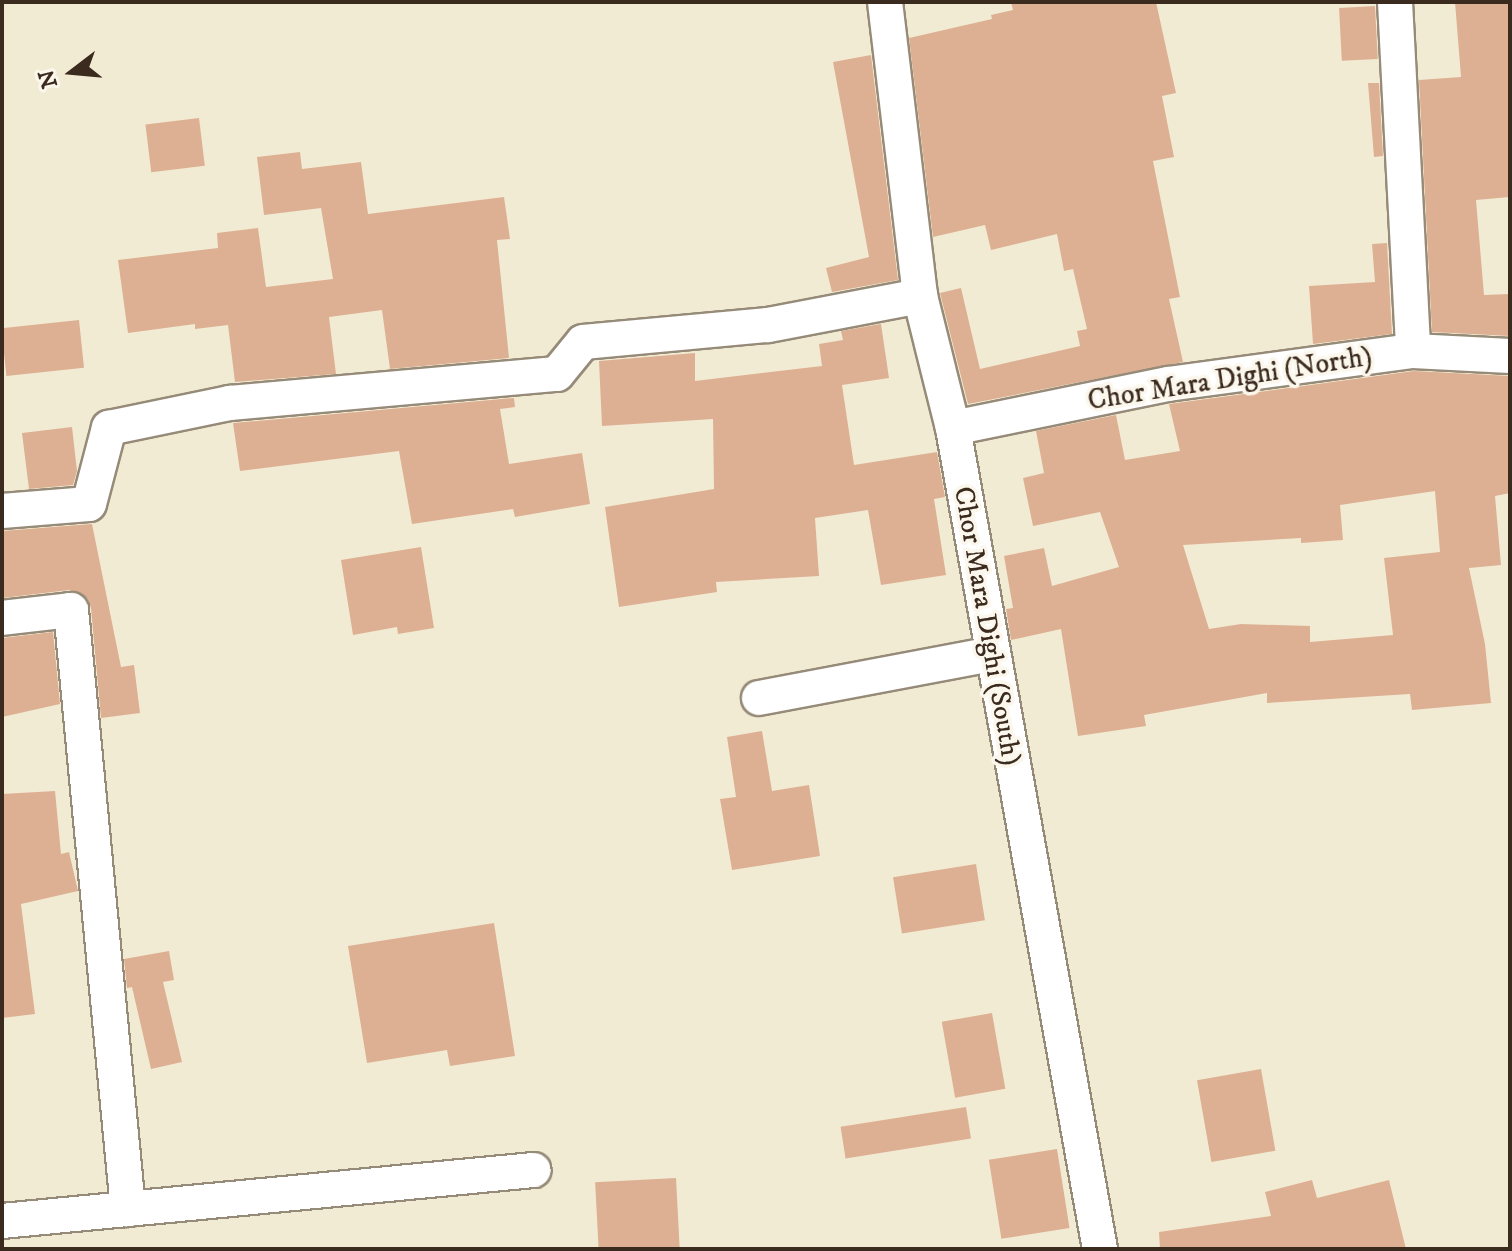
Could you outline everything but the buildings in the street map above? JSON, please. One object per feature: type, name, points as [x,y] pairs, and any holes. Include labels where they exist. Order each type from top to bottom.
[{"type":"street","name":"Chor Mara Dighi (South)","points":[[885,2],[920,296],[953,428],[1100,1249]]},
{"type":"street","points":[[1395,2],[1413,351]]},
{"type":"street","points":[[2,511],[89,504],[109,428],[230,403],[557,374],[583,342],[768,325],[920,296]]},
{"type":"street","name":"Chor Mara Dighi (North)","points":[[953,428],[1168,384],[1413,351],[1510,356]]},
{"type":"street","points":[[2,618],[71,610],[128,1209]]},
{"type":"street","points":[[759,698],[992,654]]},
{"type":"street","points":[[2,1221],[534,1170]]}]
